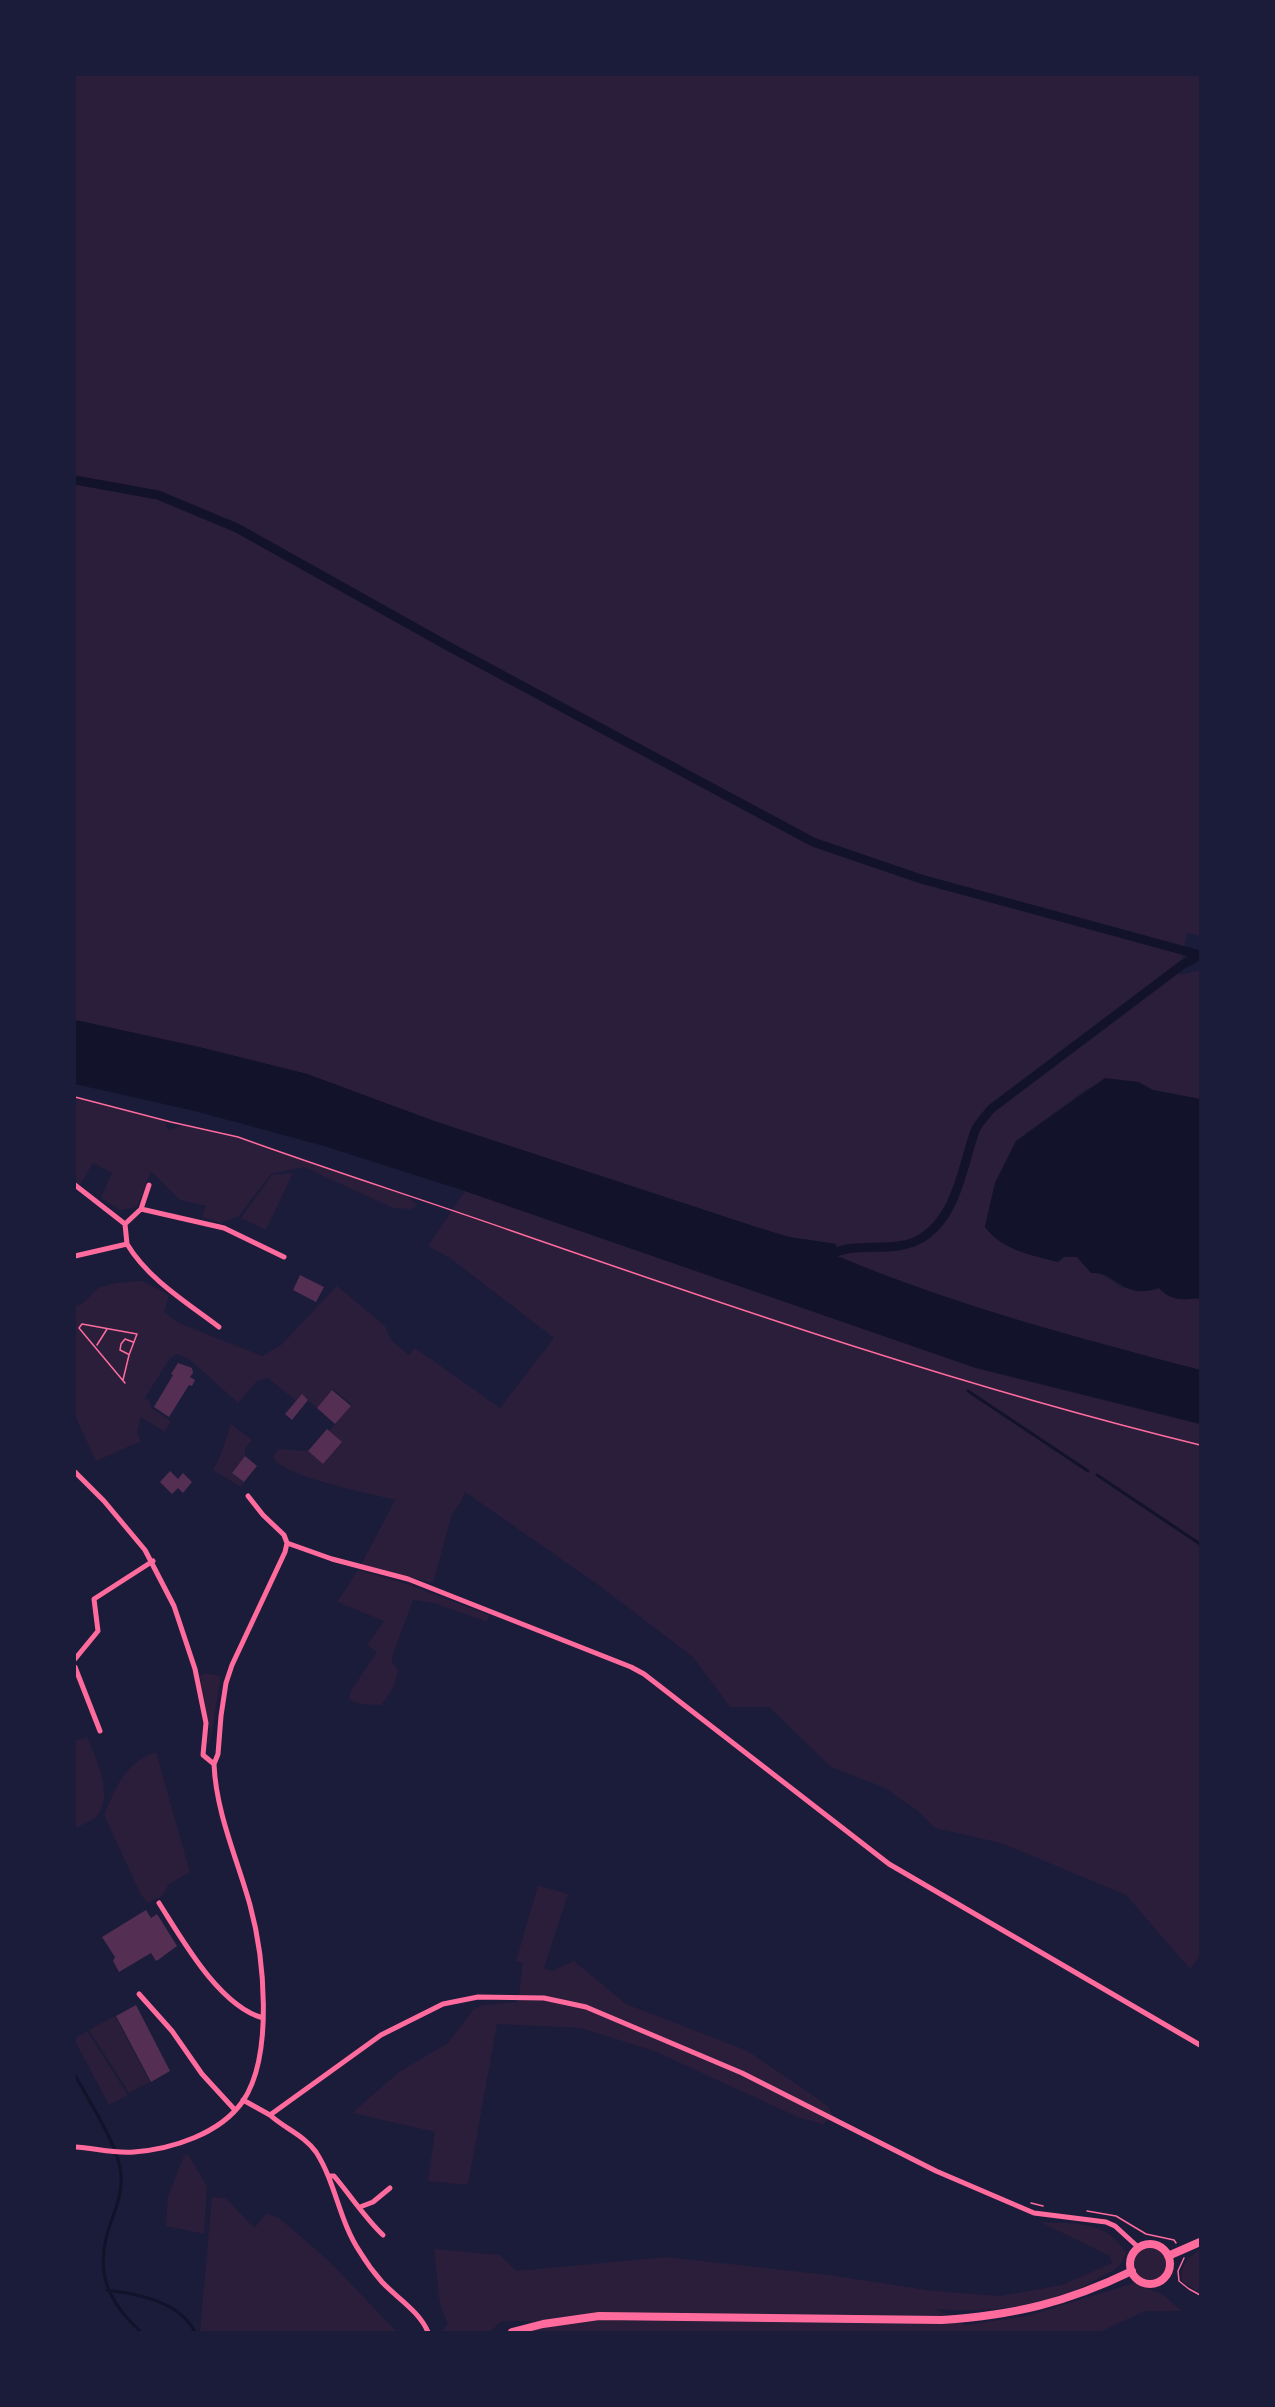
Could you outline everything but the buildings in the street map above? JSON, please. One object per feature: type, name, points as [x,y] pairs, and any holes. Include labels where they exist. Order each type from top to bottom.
[{"type":"main road","points":[[1168,2256],[1200,2242]]},
{"type":"main road","points":[[1146,2244],[1158,2245],[1168,2256],[1168,2271],[1158,2282],[1151,2284],[1141,2282],[1131,2271],[1131,2259],[1138,2247],[1146,2244]]},
{"type":"main road","points":[[512,2332],[532,2326],[599,2316],[942,2320],[987,2317],[1043,2306],[1098,2287],[1131,2271]]},
{"type":"street","points":[[75,1185],[125,1224],[127,1244],[138,1263],[219,1327]]},
{"type":"street","points":[[125,1224],[141,1209],[149,1185]]},
{"type":"street","points":[[141,1209],[224,1228],[284,1257]]},
{"type":"street","points":[[75,1256],[127,1244]]},
{"type":"street","points":[[75,1472],[132,1533],[151,1562],[174,1606],[195,1669],[206,1723],[202,1755],[214,1764]]},
{"type":"street","points":[[75,2147],[139,2151],[186,2140],[206,2132],[235,2110],[243,2100],[255,2074],[263,2018],[262,1968],[251,1908],[218,1805],[214,1764],[218,1754],[226,1683],[287,1543],[284,1535],[263,1515],[248,1496]]},
{"type":"street","points":[[287,1543],[356,1566],[408,1579],[631,1667],[673,1696],[889,1864],[1200,2045]]},
{"type":"street","points":[[75,1659],[98,1632],[94,1599],[151,1562]]},
{"type":"street","points":[[75,1667],[100,1731]]},
{"type":"street","points":[[159,1903],[202,1970],[242,2008],[263,2018]]},
{"type":"street","points":[[139,1994],[172,2031],[202,2074],[235,2110]]},
{"type":"street","points":[[270,2115],[381,2036],[443,2004],[478,1997],[544,1998],[586,2007],[742,2073],[936,2171],[1034,2213],[1106,2222],[1115,2226],[1138,2247]]},
{"type":"street","points":[[243,2100],[270,2115],[315,2150],[328,2176],[348,2232],[360,2252],[381,2282],[412,2310],[428,2332]]},
{"type":"street","points":[[328,2176],[334,2176],[360,2207],[369,2222],[383,2235]]},
{"type":"street","points":[[360,2207],[373,2202],[390,2188]]},
{"type":"path","points":[[75,1097],[238,1137],[686,1292],[947,1375],[1105,1422],[1200,1445]]},
{"type":"path","points":[[123,1380],[137,1334],[82,1324],[79,1328],[125,1383]]},
{"type":"path","points":[[96,1346],[108,1328]]},
{"type":"path","points":[[129,1355],[120,1350],[121,1344],[125,1339],[133,1342]]},
{"type":"path","points":[[1174,2240],[1184,2259],[1178,2271],[1179,2281],[1200,2295]]},
{"type":"shaded area","points":[[75,75],[1200,75],[1200,936],[1187,933],[1179,975],[1200,970],[1200,1099],[1153,1090],[1138,1082],[1088,1088],[1016,1141],[995,1183],[985,1227],[994,1237],[1015,1249],[1039,1255],[1077,1257],[1091,1273],[1100,1273],[1123,1288],[1159,1288],[1178,1299],[1200,1298],[1200,1370],[1062,1333],[971,1305],[837,1256],[836,1244],[789,1237],[756,1227],[434,1121],[307,1074],[199,1047],[75,1020]]},
{"type":"shaded area","points":[[75,1020],[199,1047],[307,1074],[434,1121],[756,1227],[789,1237],[836,1244],[837,1256],[971,1305],[1062,1333],[1200,1370],[1200,1424],[976,1368],[465,1191],[324,1146],[195,1111],[75,1084]]},
{"type":"shaded area","points":[[1105,1078],[1138,1082],[1153,1090],[1200,1099],[1200,1298],[1178,1299],[1159,1288],[1137,1291],[1108,1276],[1091,1273],[1077,1257],[1064,1257],[1058,1262],[1008,1246],[985,1227],[995,1183],[1016,1141]]},
{"type":"shaded area","points":[[75,1097],[165,1121],[168,1131],[183,1125],[235,1137],[405,1194],[417,1205],[412,1209],[393,1208],[304,1167],[271,1174],[239,1216],[221,1223],[202,1217],[206,1206],[180,1200],[151,1171],[137,1207],[120,1210],[102,1199],[112,1173],[93,1163],[80,1185],[75,1181]]},
{"type":"shaded area","points":[[293,1173],[266,1230],[241,1218],[272,1175]]},
{"type":"shaded area","points":[[465,1191],[976,1368],[1200,1424],[1200,1956],[1190,1969],[1126,1895],[1001,1843],[935,1828],[918,1811],[885,1788],[831,1767],[769,1707],[730,1707],[693,1657],[597,1584],[465,1492],[452,1514],[433,1583],[361,1565],[395,1500],[308,1477],[279,1463],[273,1456],[279,1449],[308,1451],[323,1464],[341,1443],[329,1431],[352,1405],[333,1389],[317,1408],[302,1395],[296,1401],[268,1378],[257,1381],[238,1403],[190,1360],[178,1354],[170,1358],[145,1398],[150,1401],[151,1408],[171,1421],[165,1432],[141,1417],[137,1433],[141,1441],[96,1461],[75,1416],[75,1307],[84,1302],[98,1288],[115,1283],[142,1281],[169,1295],[164,1312],[179,1323],[262,1356],[281,1345],[337,1286],[385,1326],[391,1340],[409,1355],[415,1348],[500,1408],[554,1338],[450,1258],[428,1246]]},
{"type":"shaded area","points":[[231,1424],[252,1440],[245,1448],[245,1456],[232,1472],[244,1482],[241,1487],[213,1470]]},
{"type":"shaded area","points":[[358,1570],[407,1584],[489,1615],[487,1622],[434,1603],[413,1600],[392,1657],[392,1662],[398,1670],[390,1693],[381,1705],[360,1704],[349,1700],[351,1691],[377,1652],[367,1645],[384,1621],[337,1602]]},
{"type":"shaded area","points":[[204,1673],[221,1676],[210,1743],[207,1743],[210,1732],[200,1676]]},
{"type":"shaded area","points":[[87,1737],[102,1778],[104,1799],[96,1817],[75,1828],[75,1741]]},
{"type":"shaded area","points":[[156,1752],[190,1872],[169,1884],[162,1896],[148,1903],[141,1895],[104,1815],[118,1785],[129,1769],[145,1756]]},
{"type":"shaded area","points":[[538,1885],[568,1894],[544,1968],[552,1971],[574,1961],[626,2004],[748,2051],[828,2106],[833,2116],[823,2124],[800,2118],[654,2051],[581,2028],[497,2024],[468,2185],[428,2181],[435,2132],[352,2113],[399,2072],[448,2043],[473,2010],[482,2005],[518,2002],[523,1963],[516,1961]]},
{"type":"shaded area","points":[[115,2016],[150,2082],[129,2093],[89,2030]]},
{"type":"shaded area","points":[[87,2031],[128,2095],[109,2105],[75,2041],[75,2038]]},
{"type":"shaded area","points":[[188,2154],[207,2186],[204,2234],[166,2226],[168,2196],[184,2156]]},
{"type":"shaded area","points":[[212,2197],[226,2198],[254,2228],[267,2213],[279,2218],[329,2261],[397,2332],[200,2332]]},
{"type":"shaded area","points":[[1040,2222],[1077,2224],[1099,2229],[1118,2242],[1126,2253],[1120,2265],[1114,2270],[1084,2286],[1043,2301],[978,2310],[936,2309],[965,2325],[1027,2316],[1134,2283],[1162,2294],[1182,2311],[1145,2311],[1100,2332],[516,2332],[532,2321],[502,2321],[490,2332],[441,2332],[448,2324],[440,2305],[434,2249],[500,2255],[516,2271],[666,2257],[829,2275],[934,2291],[1000,2296],[1062,2285],[1112,2263],[1110,2256]]},
{"type":"shaded area","points":[[1150,2244],[1164,2250],[1170,2264],[1164,2278],[1150,2284],[1136,2278],[1130,2264],[1136,2250]]},
{"type":"shaded area","points":[[1200,2249],[1200,2293],[1182,2281],[1182,2271],[1186,2262]]},
{"type":"waterway","points":[[75,480],[158,495],[237,528],[446,645],[813,842],[921,879],[1200,955]]},
{"type":"waterway","points":[[828,1257],[847,1249],[909,1244],[932,1230],[942,1218],[957,1191],[975,1131],[991,1109],[1182,965],[1200,955]]},
{"type":"waterway","points":[[968,1391],[1088,1471]]},
{"type":"waterway","points":[[1097,1475],[1200,1544]]},
{"type":"waterway","points":[[75,2075],[107,2132],[120,2167],[119,2197],[105,2242],[103,2257],[107,2284],[120,2309],[141,2332]]},
{"type":"waterway","points":[[107,2290],[144,2297],[168,2306],[188,2321],[195,2332]]}]
